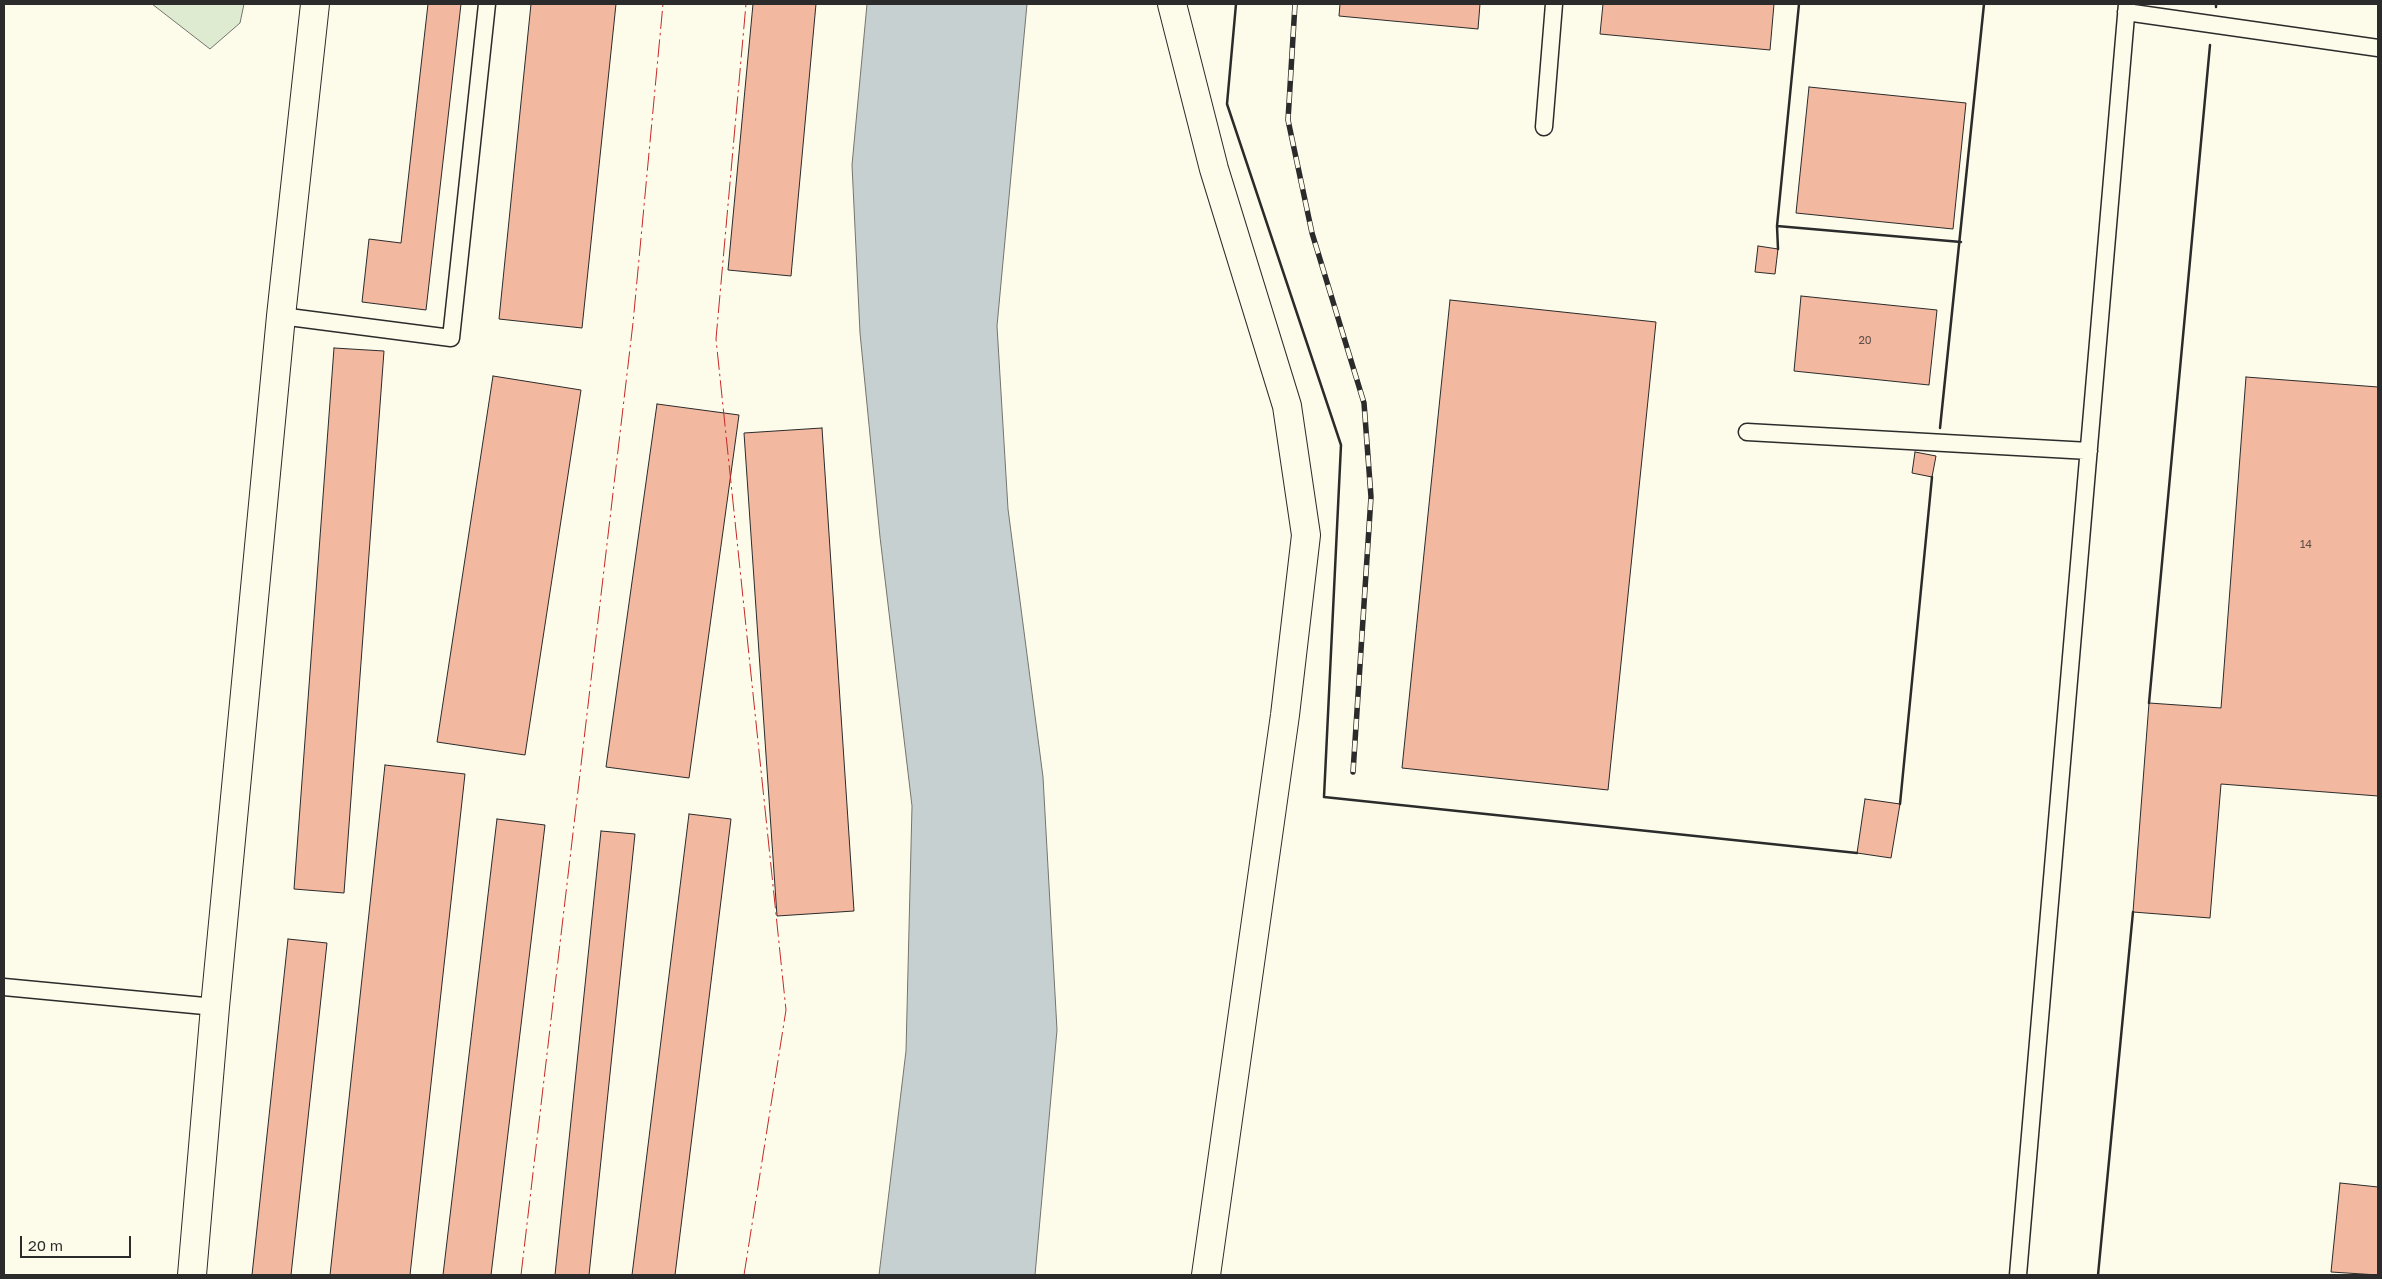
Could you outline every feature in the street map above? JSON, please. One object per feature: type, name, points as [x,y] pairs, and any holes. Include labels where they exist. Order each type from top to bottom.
[{"type":"street","points":[[192,1275],[215,1006],[281,316],[315,4]]},
{"type":"street","points":[[1172,4],[1214,169],[1287,406],[1306,535],[1285,716],[1206,1275]]},
{"type":"lane","points":[[281,316],[452,338],[487,4]]},
{"type":"lane","points":[[1544,127],[1554,4]]},
{"type":"lane","points":[[2018,1275],[2127,8],[2378,48]]},
{"type":"lane","points":[[1747,432],[2089,451]]},
{"type":"lane","points":[[4,987],[215,1006]]},
{"type":"green space","points":[[152,4],[244,4],[240,23],[210,49]]},
{"type":"shaded area","points":[[867,4],[1027,4],[997,326],[1008,509],[1043,777],[1057,1030],[1035,1275],[879,1275],[906,1051],[912,806],[880,537],[860,333],[852,165]]},
{"type":"building","points":[[428,4],[461,4],[426,310],[362,302],[369,239],[401,243]]},
{"type":"building","points":[[531,4],[616,4],[582,328],[499,319]]},
{"type":"building","points":[[753,4],[816,4],[791,276],[728,270]]},
{"type":"building","points":[[1340,4],[1480,4],[1478,29],[1339,16]]},
{"type":"building","points":[[1603,4],[1774,4],[1770,50],[1600,34]]},
{"type":"building","points":[[1809,87],[1966,103],[1953,229],[1796,213]]},
{"type":"building","points":[[1758,246],[1778,249],[1775,274],[1755,272]]},
{"type":"building","points":[[1801,296],[1937,310],[1929,385],[1794,371]]},
{"type":"building","points":[[1450,300],[1656,322],[1608,790],[1402,768]]},
{"type":"building","points":[[334,348],[384,351],[344,893],[294,889]]},
{"type":"building","points":[[493,376],[581,390],[525,755],[437,742]]},
{"type":"building","points":[[2246,377],[2378,387],[2378,796],[2221,784],[2210,918],[2133,912],[2149,703],[2221,708]]},
{"type":"building","points":[[657,404],[739,415],[689,778],[606,767]]},
{"type":"building","points":[[822,428],[854,911],[777,916],[744,433]]},
{"type":"building","points":[[1915,452],[1936,456],[1932,477],[1912,473]]},
{"type":"building","points":[[385,765],[465,774],[410,1275],[330,1275]]},
{"type":"building","points":[[1865,799],[1900,804],[1891,858],[1857,853]]},
{"type":"building","points":[[689,814],[731,819],[675,1275],[632,1275]]},
{"type":"building","points":[[497,819],[545,825],[491,1275],[443,1275]]},
{"type":"building","points":[[601,831],[635,834],[589,1275],[555,1275]]},
{"type":"building","points":[[288,939],[327,943],[291,1275],[252,1275]]},
{"type":"building","points":[[2340,1183],[2378,1187],[2378,1275],[2331,1272]]},
{"type":"railway","points":[[1295,4],[1288,120],[1312,233],[1364,403],[1371,497],[1353,772]]},
{"type":"wall","points":[[1236,4],[1227,104],[1341,445],[1324,797],[1857,853]]},
{"type":"wall","points":[[1778,249],[1777,226],[1799,4]]},
{"type":"wall","points":[[1940,428],[1984,4]]},
{"type":"wall","points":[[2149,703],[2210,45]]},
{"type":"wall","points":[[1777,226],[1961,242]]},
{"type":"wall","points":[[1900,804],[1932,477]]},
{"type":"wall","points":[[2098,1275],[2133,912]]},
{"type":"power","points":[[521,1275],[633,323],[663,4]]},
{"type":"power","points":[[744,1275],[786,1010],[716,339],[746,4]]}]
